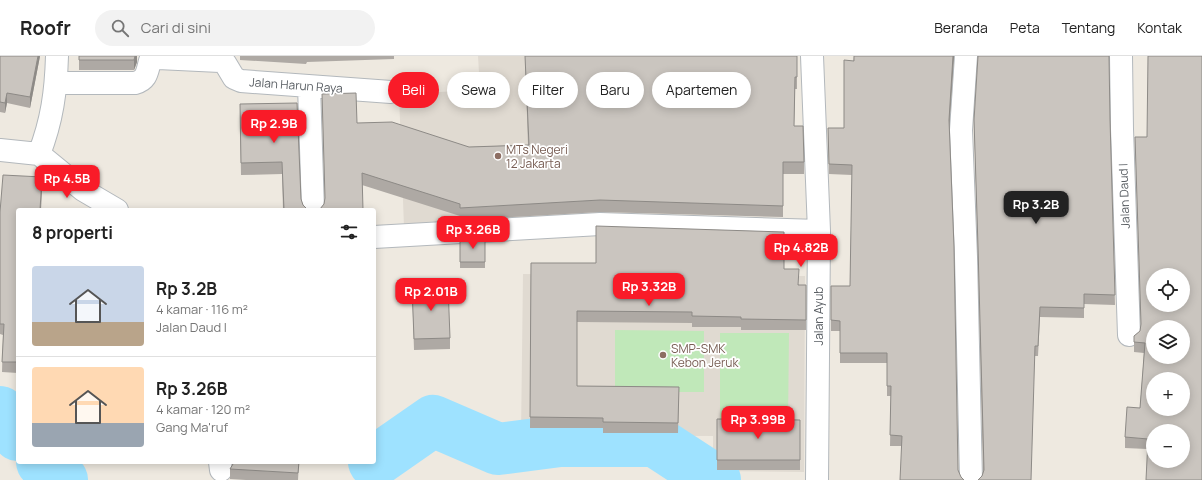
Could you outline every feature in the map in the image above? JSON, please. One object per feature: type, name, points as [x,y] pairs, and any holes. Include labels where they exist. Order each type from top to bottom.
[{"type":"street","points":[[38,154],[46,136],[51,117],[56,84],[57,56]]},
{"type":"street","name":"Jalan Ayub","points":[[812,56],[818,231],[817,480]]},
{"type":"street","points":[[966,56],[961,130],[966,257],[971,480]]},
{"type":"street","name":"Jalan Daud I","points":[[1122,56],[1122,129],[1129,335]]},
{"type":"street","name":"Jalan Harun Raya","points":[[56,84],[141,82],[144,79],[150,61],[158,58],[220,61],[225,64],[230,64],[234,78],[241,81],[388,92]]},
{"type":"street","points":[[308,86],[313,208]]},
{"type":"street","points":[[0,150],[38,154],[83,190],[114,208]]},
{"type":"street","points":[[376,237],[600,224],[818,231]]},
{"type":"shaded area","name":"MTs Negeri 12 Jakarta","points":[[478,56],[590,56],[591,72],[586,72],[586,108],[592,108],[597,219],[404,227],[400,108],[439,108],[439,92],[447,92],[447,108],[510,108],[510,72],[479,72]]},
{"type":"shaded area","name":"SMP-SMK Kebon Jeruk","points":[[523,274],[805,276],[804,472],[713,471],[713,436],[521,435]]},
{"type":"green space","points":[[615,330],[704,331],[704,392],[615,392]]},
{"type":"green space","points":[[720,333],[789,333],[788,425],[720,424]]},
{"type":"building","points":[[0,56],[38,56],[30,97],[7,93],[5,103],[0,102]]},
{"type":"building","points":[[79,56],[135,56],[134,60],[79,60]]},
{"type":"building","points":[[525,56],[797,56],[794,126],[803,126],[804,162],[783,162],[783,206],[600,200],[460,208],[460,204],[362,173],[363,208],[321,208],[324,204],[325,198],[322,94],[356,93],[357,123],[392,122],[469,147],[529,145],[527,108],[578,108],[578,72],[526,72]]},
{"type":"building","points":[[854,56],[953,56],[949,120],[954,247],[958,470],[964,480],[900,480],[902,436],[890,435],[891,386],[887,386],[887,353],[840,353],[840,321],[831,320],[831,286],[850,286],[852,165],[829,164],[828,128],[844,128],[844,60],[854,61]]},
{"type":"building","points":[[978,56],[1109,56],[1115,295],[1084,294],[1084,308],[1040,307],[1038,346],[1035,346],[1031,480],[978,480],[982,476],[984,470],[974,120]]},
{"type":"building","points":[[1148,56],[1202,56],[1202,480],[1146,480],[1147,468],[1190,468],[1190,424],[1146,424],[1146,439],[1125,437],[1127,407],[1140,408],[1145,343],[1134,342],[1134,336],[1140,331],[1141,324],[1135,137],[1147,137]]},
{"type":"building","points":[[297,103],[301,199],[306,208],[284,208],[282,162],[241,163],[240,104]]},
{"type":"building","points":[[3,175],[42,177],[40,208],[16,208],[16,362],[2,362],[4,324],[0,324],[0,212]]},
{"type":"building","points":[[596,226],[784,232],[784,269],[799,269],[798,285],[806,285],[806,320],[741,319],[741,317],[692,316],[692,312],[577,311],[577,386],[679,387],[678,423],[603,422],[603,418],[530,417],[531,263],[596,263]]},
{"type":"building","points":[[485,237],[485,262],[460,262],[460,239]]},
{"type":"building","points":[[448,285],[450,338],[414,339],[412,287]]},
{"type":"building","points":[[717,419],[800,420],[800,460],[717,460]]},
{"type":"building","points":[[233,464],[299,464],[298,473],[230,469]]},
{"type":"waterway","points":[[0,412],[16,432]]},
{"type":"waterway","points":[[376,461],[433,421],[498,449],[560,441],[655,441],[715,480]]},
{"type":"waterway","points":[[44,464],[62,480]]},
{"type":"place","name":"MTs Negeri 12 Jakarta","points":[[498,156]]},
{"type":"place","name":"SMP-SMK Kebon Jeruk","points":[[663,355]]}]
